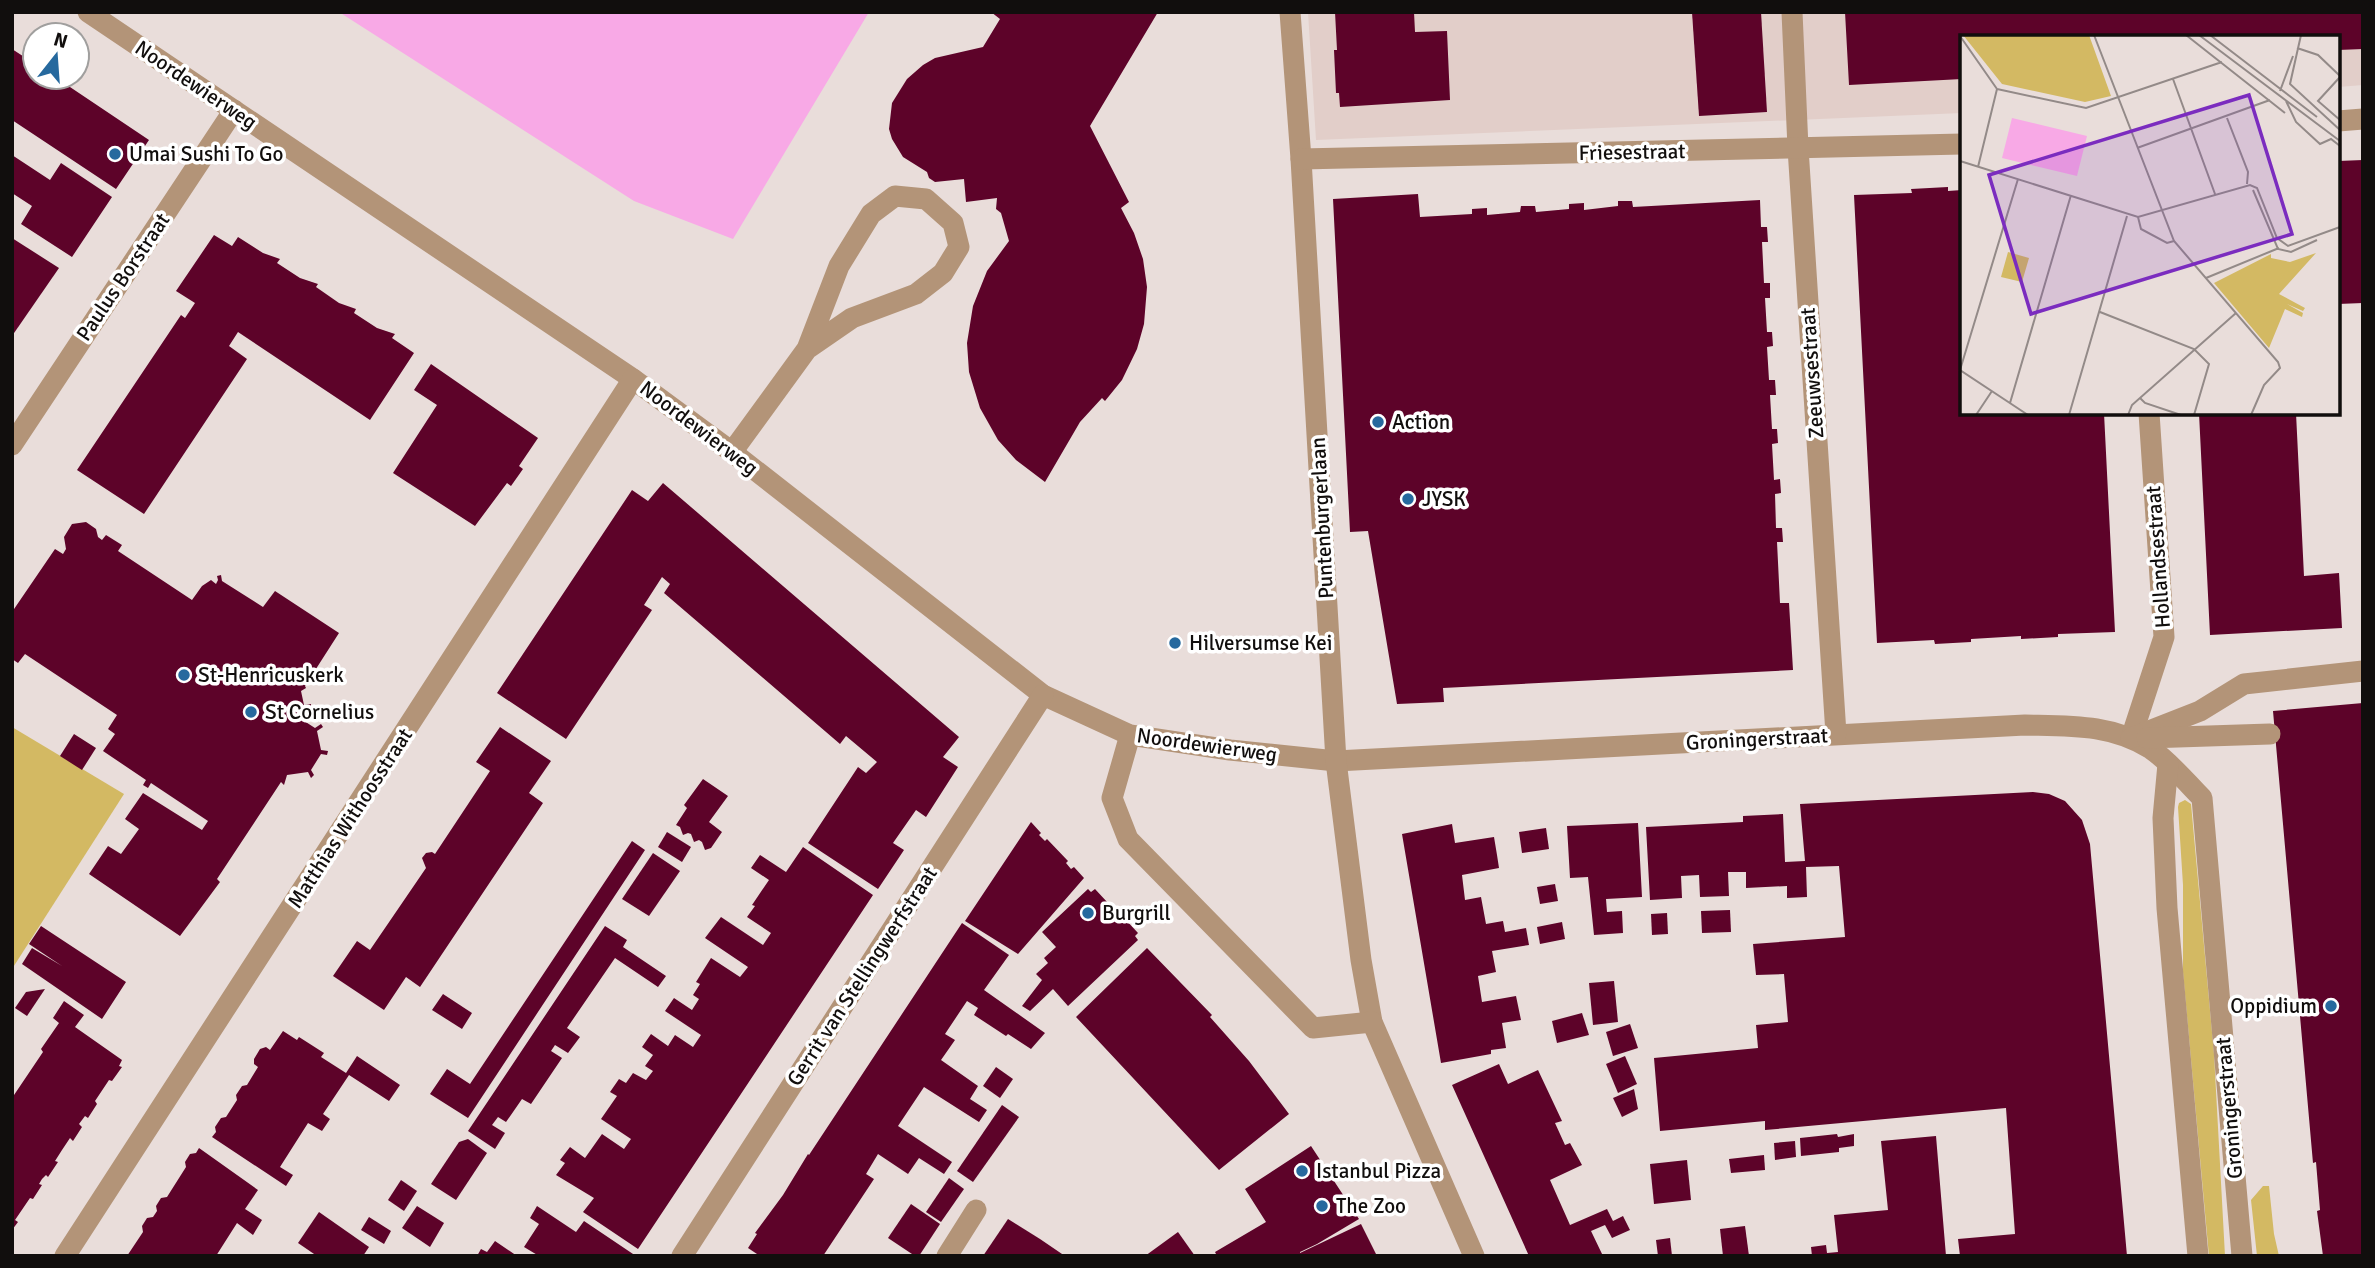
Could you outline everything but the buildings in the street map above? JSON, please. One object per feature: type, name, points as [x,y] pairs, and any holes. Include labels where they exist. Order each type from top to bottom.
[{"type":"street","name":"Noordewierweg","points":[[88,12],[633,379],[732,452],[1043,695],[1130,735],[1230,750],[1336,761]]},
{"type":"street","name":"Puntenburgerlaan","points":[[1290,12],[1336,761],[1361,960],[1372,1023],[1474,1256]]},
{"type":"street","name":"Zeeuwsestraat","points":[[1792,12],[1798,148],[1836,734]]},
{"type":"street","name":"Paulus Borstraat","points":[[12,445],[234,110]]},
{"type":"street","points":[[2340,121],[2363,119]]},
{"type":"street","name":"Friesestraat","points":[[1301,159],[1960,144]]},
{"type":"street","points":[[732,452],[807,349],[839,266],[871,214],[895,196],[926,199],[953,223],[959,247],[943,273],[916,295],[852,318],[807,349]]},
{"type":"street","name":"Matthias Withoosstraat","points":[[65,1256],[633,379]]},
{"type":"street","name":"Hollandsestraat","points":[[2130,738],[2164,637],[2149,415]]},
{"type":"street","points":[[2130,738],[2200,711],[2244,684],[2363,671]]},
{"type":"street","name":"Gerrit van Stellingwerfstraat","points":[[682,1256],[1043,695]]},
{"type":"street","name":"Groningerstraat","points":[[1336,761],[2025,725],[2082,726],[2130,738],[2153,750],[2202,798],[2242,1256]]},
{"type":"street","points":[[2130,738],[2270,734]]},
{"type":"street","points":[[1130,735],[1112,798],[1128,839],[1313,1028],[1372,1023]]},
{"type":"street","name":"Groningerstraat","points":[[2168,764],[2163,818],[2167,908],[2198,1256]]},
{"type":"street","points":[[947,1256],[976,1210]]},
{"type":"shaded area","points":[[339,12],[869,12],[733,239],[634,201]]},
{"type":"shaded area","points":[[1308,12],[2363,12],[2363,85],[2340,87],[2340,35],[1960,35],[1960,113],[1316,140]]},
{"type":"shaded area","points":[[12,727],[124,794],[12,969]]},
{"type":"shaded area","points":[[2185,800],[2191,804],[2214,1054],[2225,1256],[2209,1256],[2183,972],[2183,885],[2178,807],[2179,803]]},
{"type":"shaded area","points":[[2263,1186],[2269,1186],[2279,1256],[2257,1256],[2251,1200]]},
{"type":"place","name":"Umai Sushi To Go","points":[[115,154]]},
{"type":"place","name":"Action","points":[[1378,422]]},
{"type":"place","name":"JYSK","points":[[1408,499]]},
{"type":"place","name":"Hilversumse Kei","points":[[1175,643]]},
{"type":"place","name":"St-Henricuskerk","points":[[184,675]]},
{"type":"place","name":"St Cornelius","points":[[251,712]]},
{"type":"place","name":"Burgrill","points":[[1088,913]]},
{"type":"place","name":"Oppidium","points":[[2331,1006]]},
{"type":"place","name":"Istanbul Pizza","points":[[1302,1171]]},
{"type":"place","name":"The Zoo","points":[[1322,1206]]}]
